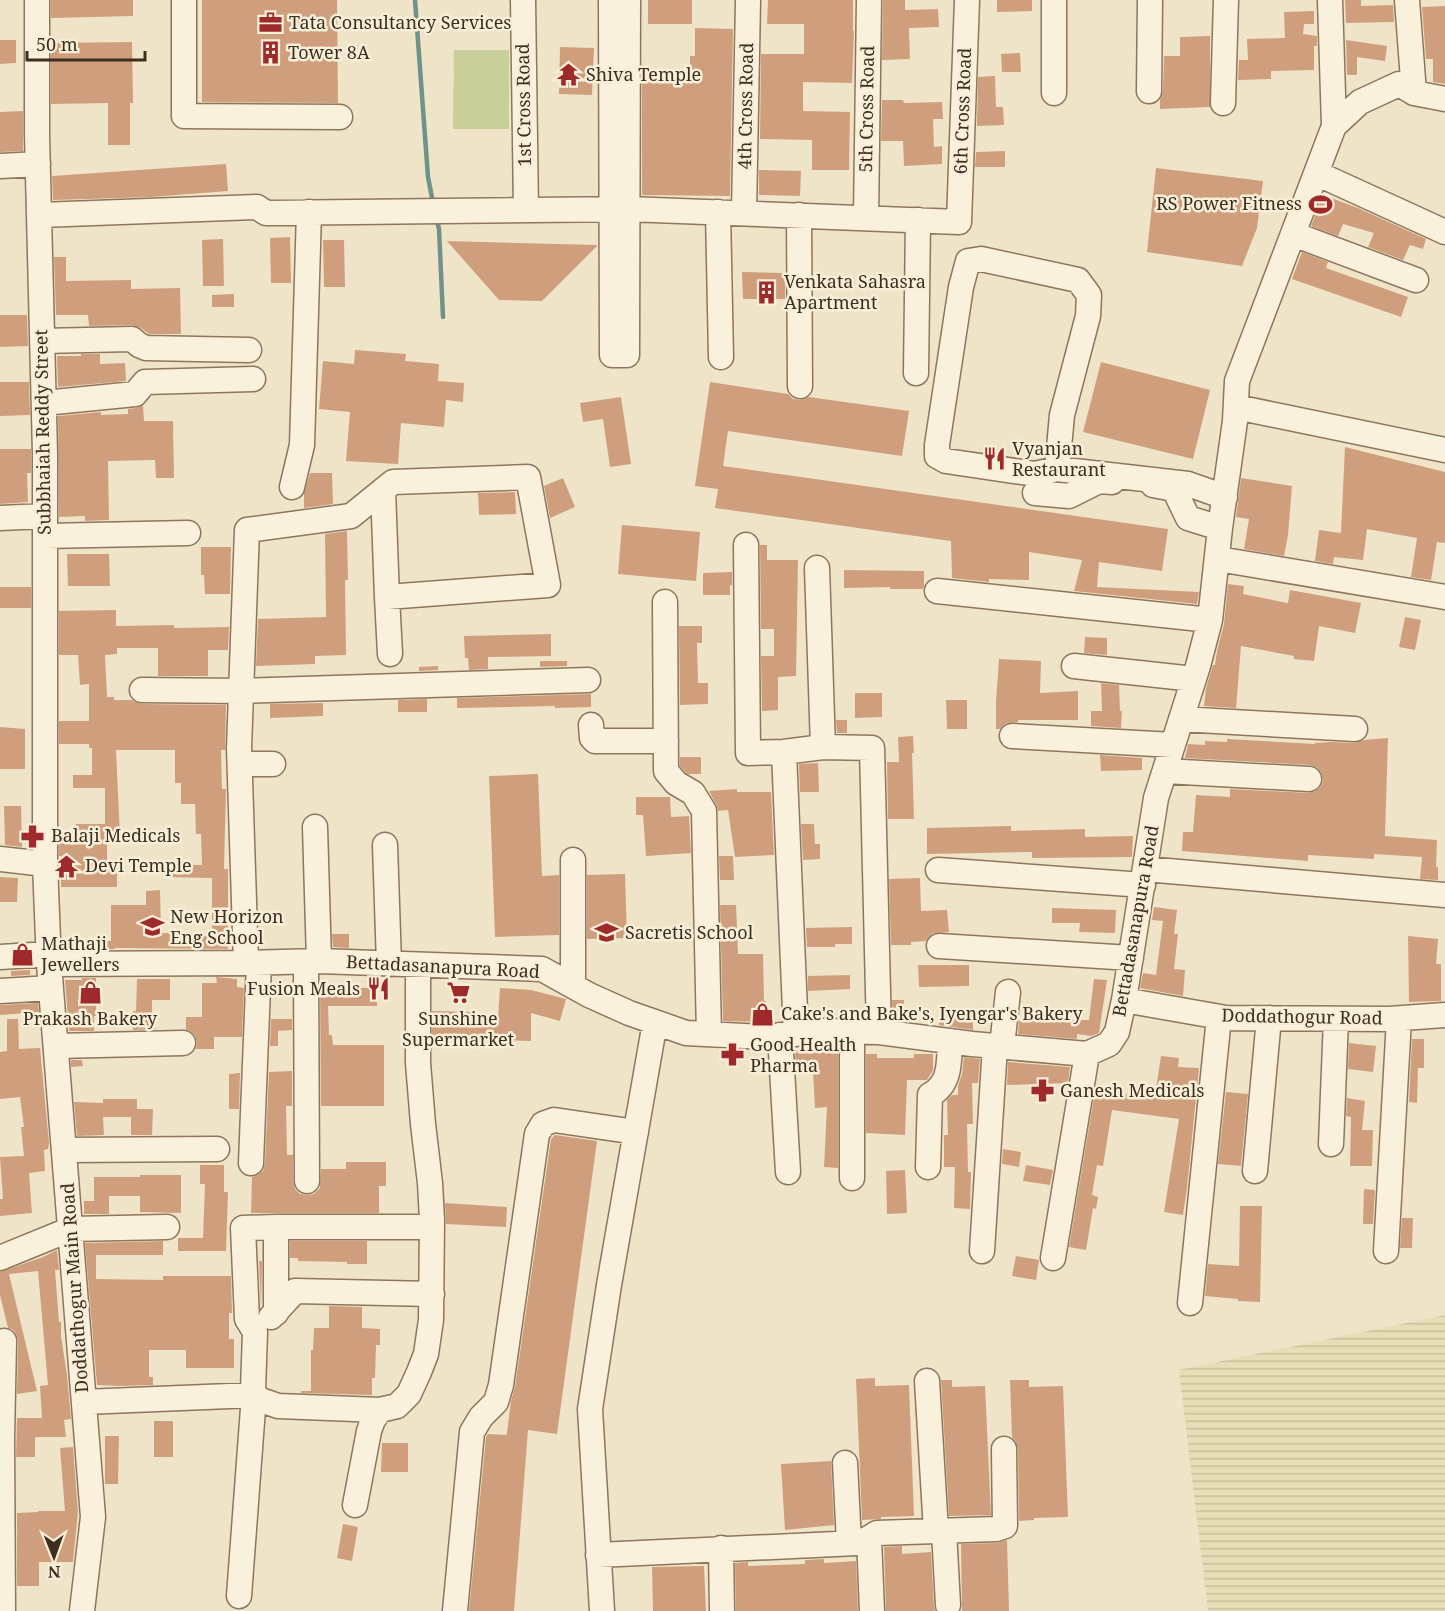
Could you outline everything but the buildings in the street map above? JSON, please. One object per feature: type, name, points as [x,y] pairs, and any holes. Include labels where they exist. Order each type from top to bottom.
[{"type":"street","name":"Subbhaiah Reddy Street","points":[[37,0],[38,164],[44,403],[45,864],[50,969]]},
{"type":"street","points":[[184,0],[184,116],[340,117]]},
{"type":"street","name":"1st Cross Road","points":[[523,0],[526,210]]},
{"type":"street","points":[[611,0],[620,208],[627,355],[612,355],[620,208],[628,0]]},
{"type":"street","name":"4th Cross Road","points":[[744,213],[748,0]]},
{"type":"street","name":"5th Cross Road","points":[[866,217],[868,0]]},
{"type":"street","name":"6th Cross Road","points":[[918,220],[959,222],[967,0]]},
{"type":"street","points":[[1054,0],[1054,93]]},
{"type":"street","points":[[1149,92],[1150,0]]},
{"type":"street","points":[[1223,103],[1226,0]]},
{"type":"street","points":[[1330,0],[1334,126]]},
{"type":"street","points":[[1407,0],[1414,93]]},
{"type":"street","name":"Bettadasanapura Road","points":[[50,969],[313,961],[542,969],[629,1013],[686,1033],[765,1037],[823,1031],[879,1032],[999,1046],[1087,1053],[1109,1044],[1117,1032],[1124,1000],[1156,798],[1194,679],[1210,620],[1236,407],[1237,381],[1334,126],[1360,102],[1399,84],[1414,93],[1445,99]]},
{"type":"street","points":[[0,166],[38,164]]},
{"type":"street","points":[[1316,173],[1445,232]]},
{"type":"street","points":[[40,220],[257,218],[266,213],[620,208],[918,220],[916,373]]},
{"type":"street","points":[[292,487],[302,445],[309,212]]},
{"type":"street","points":[[718,212],[721,357]]},
{"type":"street","points":[[799,215],[800,386]]},
{"type":"street","points":[[1293,234],[1416,280]]},
{"type":"street","points":[[1057,469],[1062,415],[1088,316],[1089,296],[1078,280],[981,259],[968,261],[961,287],[937,456],[946,461],[1035,474],[1057,469],[1188,484],[1225,497]]},
{"type":"street","points":[[42,341],[132,339],[146,348],[249,350]]},
{"type":"street","points":[[44,403],[135,394],[145,382],[253,379]]},
{"type":"street","points":[[1236,407],[1445,450]]},
{"type":"street","points":[[251,1163],[253,963],[240,764],[247,530],[351,516],[393,482],[528,477],[548,585],[387,597]]},
{"type":"street","points":[[1035,493],[1069,496],[1099,481],[1149,484],[1174,489],[1188,518],[1220,528]]},
{"type":"street","points":[[383,490],[390,654]]},
{"type":"street","points":[[0,518],[45,526],[188,533]]},
{"type":"street","points":[[746,545],[748,753],[784,752],[823,747],[872,748],[879,1032]]},
{"type":"street","points":[[1218,559],[1445,597]]},
{"type":"street","points":[[817,568],[823,747]]},
{"type":"street","points":[[937,591],[1210,620]]},
{"type":"street","points":[[665,602],[666,771],[676,783],[693,793],[704,811],[709,1034]]},
{"type":"street","points":[[1074,666],[1194,679]]},
{"type":"street","points":[[142,690],[241,691],[588,680]]},
{"type":"street","points":[[1181,719],[1355,729]]},
{"type":"street","points":[[591,725],[592,738],[596,741],[666,741]]},
{"type":"street","points":[[1012,736],[1173,745]]},
{"type":"street","points":[[784,752],[788,1172]]},
{"type":"street","points":[[240,764],[273,764]]},
{"type":"street","points":[[1165,771],[1309,779]]},
{"type":"street","points":[[307,1181],[315,827]]},
{"type":"street","points":[[385,845],[389,964]]},
{"type":"street","points":[[0,859],[45,864]]},
{"type":"street","points":[[573,860],[573,986]]},
{"type":"street","points":[[938,870],[1144,877],[1445,895]]},
{"type":"street","points":[[939,945],[1131,958]]},
{"type":"street","points":[[0,957],[50,969]]},
{"type":"street","points":[[84,1402],[254,1395],[263,1402],[278,1406],[380,1410],[398,1406],[409,1394],[426,1354],[432,1294],[430,1183],[418,1063],[418,965]]},
{"type":"street","points":[[0,991],[50,969]]},
{"type":"street","name":"Doddathogur Main Road","points":[[50,969],[93,1517],[82,1611]]},
{"type":"street","points":[[982,1251],[999,1046],[1008,992]]},
{"type":"street","name":"Doddathogur Road","points":[[1124,1000],[1220,1017],[1399,1019],[1445,1015]]},
{"type":"street","points":[[1190,1304],[1220,1017]]},
{"type":"street","points":[[1255,1171],[1269,1018]]},
{"type":"street","points":[[1331,1144],[1336,1019]]},
{"type":"street","points":[[1386,1251],[1399,1019]]},
{"type":"street","points":[[603,1611],[590,1409],[609,1285],[655,1022]]},
{"type":"street","points":[[852,1031],[852,1178]]},
{"type":"street","points":[[928,1167],[930,1095],[938,1091],[947,1077],[950,1041]]},
{"type":"street","points":[[56,1046],[183,1043]]},
{"type":"street","points":[[1053,1258],[1087,1053]]},
{"type":"street","points":[[455,1611],[472,1432],[481,1417],[496,1402],[501,1385],[537,1134],[543,1124],[555,1120],[636,1132]]},
{"type":"street","points":[[64,1150],[217,1149]]},
{"type":"street","points":[[0,1258],[71,1229],[167,1227]]},
{"type":"street","points":[[276,1227],[276,1313]]},
{"type":"street","points":[[239,1596],[254,1395],[252,1383],[255,1332],[247,1319],[243,1228],[431,1227]]},
{"type":"street","points":[[255,1332],[295,1291],[432,1294]]},
{"type":"street","points":[[3,1611],[4,1341]]},
{"type":"street","points":[[927,1381],[948,1605]]},
{"type":"street","points":[[355,1505],[369,1431],[380,1410]]},
{"type":"street","points":[[598,1555],[859,1541],[876,1533],[996,1529],[1005,1526],[1004,1449]]},
{"type":"street","points":[[845,1463],[872,1611]]},
{"type":"street","points":[[721,1548],[723,1611]]},
{"type":"shaded area","points":[[1445,1315],[1445,1611],[1208,1611],[1179,1370]]},
{"type":"green space","points":[[454,50],[509,50],[509,129],[453,129]]},
{"type":"waterway","points":[[415,0],[428,177],[433,203]]},
{"type":"waterway","points":[[436,217],[439,229],[443,317]]},
{"type":"place","name":"Tata Consultancy Services","points":[[271,23]]},
{"type":"place","name":"Tower 8A","points":[[270,53]]},
{"type":"place","name":"Shiva Temple","points":[[568,75]]},
{"type":"place","name":"RS Power Fitness","points":[[1320,204]]},
{"type":"place","name":"Venkata Sahasra Apartment","points":[[766,292]]},
{"type":"place","name":"Vyanjan Restaurant","points":[[994,459]]},
{"type":"place","name":"Balaji Medicals","points":[[33,836]]},
{"type":"place","name":"Devi Temple","points":[[67,866]]},
{"type":"place","name":"New Horizon Eng School","points":[[152,927]]},
{"type":"place","name":"Sacretis School","points":[[607,933]]},
{"type":"place","name":"Mathaji Jewellers","points":[[23,954]]},
{"type":"place","name":"Fusion Meals","points":[[378,989]]},
{"type":"place","name":"Prakash Bakery","points":[[90,993]]},
{"type":"place","name":"Sunshine Supermarket","points":[[458,993]]},
{"type":"place","name":"Cake's and Bake's, Iyengar's Bakery","points":[[763,1014]]},
{"type":"place","name":"Good Health Pharma","points":[[732,1055]]},
{"type":"place","name":"Ganesh Medicals","points":[[1042,1091]]}]
